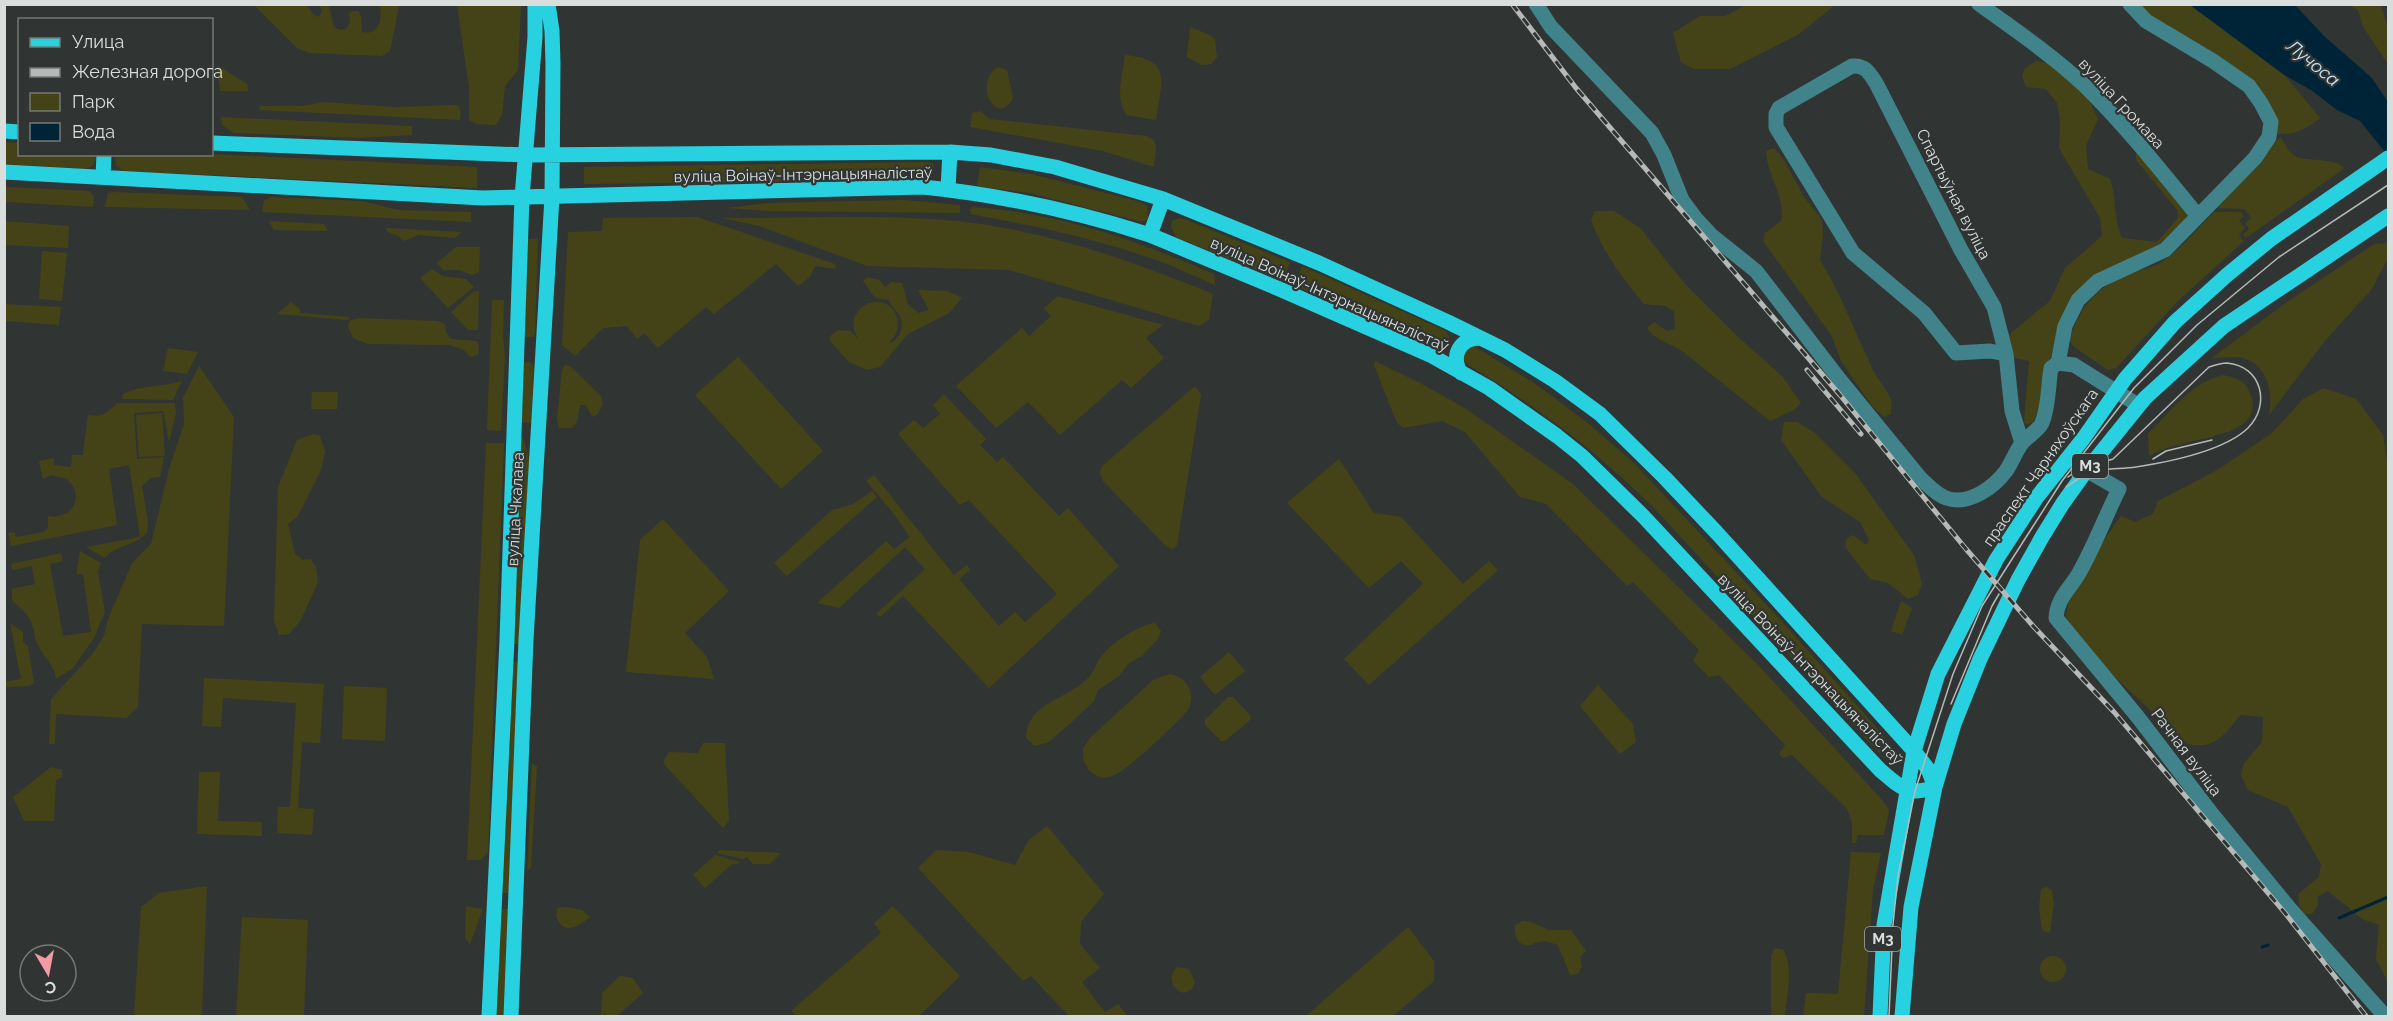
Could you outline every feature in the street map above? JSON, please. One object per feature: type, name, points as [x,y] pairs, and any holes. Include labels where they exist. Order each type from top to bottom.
[{"type":"main road","name":"вуліца Чкалава","points":[[489,1017],[507,640],[522,197],[535,37],[534,4]]},
{"type":"main road","name":"вуліца Чкалава","points":[[511,1017],[526,640],[552,197],[552,31],[548,4]]},
{"type":"main road","name":"вуліца Воінаў-Інтэрнацыяналістаў","points":[[213,143],[526,155],[950,152],[991,155],[1055,167],[1163,199],[1319,263],[1505,350],[1555,381],[1600,414],[1717,533],[1914,751],[1928,770],[1935,787]]},
{"type":"main road","points":[[948,189],[950,152]]},
{"type":"main road","points":[[103,177],[104,156]]},
{"type":"main road","name":"праспект Чарняхоўскага","points":[[1880,1017],[1884,925],[1914,751],[1938,674],[1996,560],[2017,527],[2116,390],[2175,322],[2227,274],[2333,195],[2388,158]]},
{"type":"main road","name":"вуліца Воінаў-Інтэрнацыяналістаў","points":[[4,172],[424,195],[522,197],[923,187],[1032,202],[1150,235],[1432,356],[1490,388],[1582,456],[1644,517],[1865,756],[1899,786],[1907,790]]},
{"type":"main road","points":[[1150,235],[1163,199]]},
{"type":"main road","name":"М3","points":[[1902,1017],[1911,908],[1935,787],[1954,724],[1980,659],[2001,613],[2042,537],[2086,471],[2138,405],[2224,326],[2388,216]]},
{"type":"main road","points":[[1432,356],[1445,353],[1451,346],[1454,336],[1448,322]]},
{"type":"main road","points":[[518,332],[523,341],[529,344],[537,343],[543,333]]},
{"type":"main road","points":[[1461,373],[1456,358],[1459,348],[1466,341],[1480,338]]},
{"type":"main road","points":[[517,370],[521,359],[529,357],[538,361],[541,370]]},
{"type":"main road","points":[[507,640],[510,646],[515,648],[522,646],[526,640]]},
{"type":"main road","points":[[505,667],[508,660],[515,657],[524,662],[525,668]]},
{"type":"main road","points":[[1907,790],[1922,791],[1935,787]]},
{"type":"street","points":[[1536,4],[1551,27],[1652,133],[1664,155],[1682,200],[1696,219],[1711,235],[1756,271],[1840,380],[1921,479],[1946,498],[1960,499],[1979,494],[1990,488],[2005,471],[2022,443],[2041,424],[2051,368],[2058,363],[2074,365],[2138,405]]},
{"type":"street","name":"вуліца Громава","points":[[1979,4],[2058,62],[2084,86],[2114,117],[2198,216]]},
{"type":"street","points":[[2058,363],[2065,326],[2078,300],[2098,281],[2165,250],[2254,158],[2269,137],[2271,122],[2249,86],[2214,61],[2146,21],[2130,4]]},
{"type":"street","name":"Спартыўная вуліца","points":[[2006,354],[1990,351],[1956,353],[1924,313],[1853,253],[1776,127],[1776,114],[1779,108],[1852,66],[1861,66],[1866,69],[1876,82],[1961,250],[1994,307],[2006,354],[2012,411],[2022,443]]},
{"type":"street","points":[[2067,459],[2086,471]]},
{"type":"street","name":"Рачная вуліца","points":[[2086,471],[2119,489],[2078,574],[2064,591],[2056,609],[2056,618],[2131,708],[2212,814],[2290,909],[2385,1017]]},
{"type":"green space","points":[[254,5],[307,5],[318,17],[322,13],[320,5],[329,5],[334,27],[340,30],[346,29],[350,23],[349,14],[352,11],[358,11],[361,16],[362,32],[368,33],[376,29],[378,25],[381,15],[380,5],[399,6],[390,51],[382,56],[309,53],[297,48]]},
{"type":"green space","points":[[457,5],[521,5],[518,70],[505,86],[502,115],[496,125],[477,124],[469,120],[469,87]]},
{"type":"green space","points":[[1746,5],[1835,5],[1799,34],[1730,69],[1694,69],[1681,62],[1673,33],[1700,16],[1725,16]]},
{"type":"green space","points":[[2132,5],[2190,5],[2286,77],[2320,118],[2300,131],[2277,134],[2251,87]]},
{"type":"green space","points":[[2349,5],[2381,5],[2388,28],[2388,64],[2363,27],[2358,10]]},
{"type":"green space","points":[[1190,27],[1215,39],[1217,57],[1211,64],[1202,65],[1187,57]]},
{"type":"green space","points":[[1125,55],[1141,58],[1158,67],[1161,84],[1156,120],[1127,115],[1123,109],[1120,86]]},
{"type":"green space","points":[[2036,61],[2053,64],[2087,95],[2098,119],[2086,146],[2088,169],[2110,179],[2117,224],[2122,238],[2157,242],[2178,218],[2177,210],[2136,160],[2136,153],[2139,152],[2192,217],[2160,246],[2096,279],[2054,344],[2039,409],[2033,422],[2026,425],[2024,422],[2029,361],[2012,357],[2006,337],[2050,301],[2065,268],[2102,236],[2100,218],[2059,148],[2060,119],[2057,103],[2046,89],[2026,87],[2022,76],[2025,68]]},
{"type":"green space","points":[[217,65],[247,84],[248,91],[220,91]]},
{"type":"green space","points":[[998,67],[1007,70],[1013,98],[1007,106],[1000,108],[994,106],[987,92],[987,83],[991,74]]},
{"type":"green space","points":[[323,102],[395,107],[458,105],[461,111],[460,120],[260,110],[259,106],[304,106]]},
{"type":"green space","points":[[980,111],[990,119],[1146,136],[1154,140],[1156,148],[1154,167],[1103,151],[970,127],[972,113]]},
{"type":"green space","points":[[221,117],[412,126],[412,135],[360,138],[234,133],[222,125]]},
{"type":"green space","points":[[2281,137],[2295,156],[2331,162],[2345,168],[2246,238],[2243,235],[2249,229],[2245,223],[2251,218],[2244,209],[2213,208],[2262,152]]},
{"type":"green space","points":[[4,142],[18,143],[18,156],[94,156],[96,159],[92,166],[85,169],[5,164]]},
{"type":"green space","points":[[1774,148],[1784,160],[1805,198],[1822,220],[1820,260],[1872,368],[1890,396],[1891,414],[1884,417],[1872,406],[1841,361],[1832,336],[1763,241],[1765,233],[1781,221],[1781,203],[1769,169],[1766,151]]},
{"type":"green space","points":[[213,154],[477,167],[477,188],[124,171],[116,166],[115,156],[213,156]]},
{"type":"green space","points":[[933,163],[934,171],[927,174],[823,175],[782,182],[584,184],[584,167]]},
{"type":"green space","points":[[980,167],[1031,174],[1137,201],[1147,206],[1148,217],[1145,221],[1138,221],[1030,193],[977,186]]},
{"type":"green space","points":[[5,187],[89,191],[94,196],[93,207],[5,202]]},
{"type":"green space","points":[[108,193],[242,197],[250,210],[105,207]]},
{"type":"green space","points":[[271,197],[362,201],[399,210],[471,212],[471,222],[262,212],[264,201]]},
{"type":"green space","points":[[903,200],[960,205],[960,213],[766,211],[727,208],[767,203]]},
{"type":"green space","points":[[971,207],[1065,221],[1125,239],[1214,274],[1215,285],[1156,260],[1103,243],[970,214]]},
{"type":"green space","points":[[1595,211],[1614,211],[1640,228],[1686,285],[1738,337],[1782,376],[1801,403],[1794,410],[1770,421],[1682,351],[1650,332],[1647,328],[1654,322],[1667,331],[1675,329],[1674,311],[1665,306],[1644,304],[1628,284],[1607,254],[1596,232],[1591,220]]},
{"type":"green space","points":[[2214,212],[2241,212],[2244,216],[2239,221],[2245,228],[2239,235],[2244,241],[2178,301],[2116,368],[2108,370],[2074,347],[2069,340],[2079,317],[2091,299],[2117,279],[2156,265],[2167,258]]},
{"type":"green space","points":[[697,217],[835,264],[836,269],[815,266],[810,277],[798,286],[776,264],[714,314],[706,307],[658,348],[644,333],[637,339],[627,326],[603,328],[575,356],[562,345],[568,232],[602,231],[603,218]]},
{"type":"green space","points":[[722,218],[911,218],[973,223],[1035,234],[1125,260],[1213,294],[1209,320],[1199,326],[1009,270],[867,266],[759,226]]},
{"type":"green space","points":[[1180,218],[1290,262],[1283,281],[1176,237],[1171,227],[1172,221]]},
{"type":"green space","points":[[4,221],[69,226],[68,248],[5,245]]},
{"type":"green space","points":[[269,221],[324,224],[328,231],[274,230]]},
{"type":"green space","points":[[386,228],[462,232],[455,238],[419,235],[404,241],[388,232]]},
{"type":"green space","points":[[526,239],[538,239],[533,337],[525,337]]},
{"type":"green space","points":[[2388,243],[2388,258],[2372,289],[2324,342],[2269,415],[2268,382],[2254,363],[2234,357],[2212,358],[2287,302],[2374,244]]},
{"type":"green space","points":[[456,247],[480,247],[479,272],[472,275],[459,270],[443,270],[437,263]]},
{"type":"green space","points":[[42,251],[67,253],[62,301],[39,299]]},
{"type":"green space","points":[[1302,266],[1446,331],[1449,337],[1448,343],[1437,349],[1294,285]]},
{"type":"green space","points":[[432,269],[443,276],[466,279],[474,287],[448,308],[420,278]]},
{"type":"green space","points":[[867,277],[879,280],[886,287],[891,282],[902,283],[908,305],[919,313],[929,310],[918,290],[947,291],[962,298],[949,313],[908,334],[880,367],[867,370],[849,362],[830,341],[831,335],[838,330],[851,331],[859,340],[854,328],[854,318],[859,310],[875,302],[884,303],[892,308],[897,318],[896,332],[888,344],[900,333],[902,325],[900,316],[889,300],[875,298],[863,281]]},
{"type":"green space","points":[[474,291],[479,291],[478,330],[468,330],[451,312]]},
{"type":"green space","points":[[1058,296],[1163,325],[1146,338],[1164,358],[1131,388],[1122,380],[1060,435],[1028,402],[996,428],[956,386],[1022,328],[1029,336],[1051,316],[1044,308]]},
{"type":"green space","points":[[492,300],[504,300],[505,356],[501,431],[487,430]]},
{"type":"green space","points":[[291,302],[299,308],[301,313],[350,317],[348,320],[277,314]]},
{"type":"green space","points":[[4,304],[61,307],[59,325],[5,321]]},
{"type":"green space","points":[[359,318],[438,321],[445,324],[446,332],[451,339],[477,341],[478,355],[470,357],[464,350],[450,345],[368,344],[353,338],[348,327],[349,321]]},
{"type":"green space","points":[[1469,346],[1477,348],[1537,385],[1589,424],[1634,463],[1775,614],[1885,737],[1880,754],[1634,488],[1566,431],[1467,364],[1462,357]]},
{"type":"green space","points":[[168,348],[198,352],[187,374],[163,371]]},
{"type":"green space","points":[[738,357],[823,451],[781,489],[695,395]]},
{"type":"green space","points":[[1375,361],[1465,408],[1573,484],[1758,665],[1883,801],[1889,810],[1884,835],[1858,835],[1856,843],[1852,843],[1852,822],[1847,809],[1792,755],[1783,758],[1779,754],[1785,745],[1719,675],[1709,677],[1693,661],[1699,650],[1633,582],[1627,586],[1546,504],[1520,497],[1465,432],[1442,421],[1403,428],[1397,423],[1374,365]]},
{"type":"green space","points":[[523,363],[532,364],[534,370],[531,423],[519,422]]},
{"type":"green space","points":[[565,365],[570,366],[601,396],[603,404],[598,414],[592,417],[586,405],[580,405],[577,422],[572,428],[559,428],[557,419],[562,370]]},
{"type":"green space","points":[[199,366],[234,417],[224,626],[142,624],[138,707],[126,718],[56,714],[55,744],[49,744],[51,699],[94,652],[104,636],[108,619],[132,563],[151,544],[169,469],[184,424],[183,398]]},
{"type":"green space","points":[[2223,375],[2237,379],[2247,387],[2253,408],[2249,417],[2233,430],[2174,446],[2149,456],[2148,434],[2191,391]]},
{"type":"green space","points":[[182,381],[173,400],[122,399],[123,394],[130,391]]},
{"type":"green space","points":[[1194,387],[1201,395],[1177,545],[1173,549],[1167,547],[1103,481],[1100,472],[1102,466]]},
{"type":"green space","points":[[2324,388],[2356,399],[2383,435],[2388,467],[2388,996],[2386,978],[2376,959],[2379,925],[2362,919],[2328,891],[2318,896],[2318,905],[2312,914],[2304,914],[2299,906],[2298,894],[2319,877],[2321,864],[2288,807],[2248,790],[2241,775],[2244,763],[2262,742],[2263,717],[2240,715],[2224,735],[2212,743],[2187,744],[2090,654],[2066,617],[2071,587],[2121,516],[2135,522],[2153,514],[2158,501],[2219,469],[2272,433],[2303,399]]},
{"type":"green space","points":[[312,392],[338,392],[337,409],[311,409]]},
{"type":"green space","points":[[944,394],[986,439],[980,445],[997,462],[1003,457],[1059,516],[1068,508],[1119,566],[989,688],[903,596],[880,617],[876,614],[925,569],[905,547],[839,608],[817,603],[886,541],[894,549],[910,537],[866,481],[874,475],[954,575],[967,565],[970,570],[959,579],[999,626],[1015,612],[1025,622],[1057,594],[969,500],[960,505],[898,434],[914,420],[923,428],[940,414],[933,405]]},
{"type":"green space","points":[[117,403],[175,403],[176,413],[169,442],[163,411],[134,413],[137,459],[164,457],[160,477],[151,478],[142,486],[148,522],[147,533],[105,558],[86,547],[140,537],[129,465],[109,469],[117,525],[11,546],[8,533],[14,532],[16,537],[44,532],[48,528],[48,516],[54,517],[68,513],[74,504],[76,496],[71,483],[67,479],[51,475],[43,479],[39,461],[54,458],[54,465],[71,467],[72,455],[83,455],[88,415],[104,414]]},
{"type":"green space","points":[[162,413],[165,456],[139,457],[136,415]]},
{"type":"green space","points":[[1784,422],[1797,422],[1815,433],[1855,473],[1914,555],[1922,583],[1918,595],[1908,599],[1888,583],[1870,579],[1845,547],[1847,538],[1853,535],[1866,545],[1869,540],[1860,522],[1822,497],[1781,440]]},
{"type":"green space","points":[[313,434],[320,436],[325,452],[321,470],[298,516],[288,524],[295,554],[303,560],[311,559],[316,568],[318,582],[301,620],[289,634],[279,635],[274,621],[278,487],[297,440]]},
{"type":"green space","points":[[520,437],[523,437],[529,459],[532,460],[519,644],[511,644]]},
{"type":"green space","points":[[486,443],[504,443],[488,852],[481,860],[467,860]]},
{"type":"green space","points":[[1339,459],[1374,513],[1401,517],[1463,584],[1489,561],[1498,570],[1369,685],[1344,659],[1423,584],[1401,561],[1369,588],[1287,503]]},
{"type":"green space","points":[[872,491],[877,497],[787,576],[774,563],[832,510],[853,504]]},
{"type":"green space","points":[[663,519],[729,591],[685,633],[707,657],[714,679],[626,672],[640,540]]},
{"type":"green space","points":[[80,551],[101,563],[98,571],[105,612],[94,638],[73,668],[56,679],[53,668],[36,641],[29,619],[12,601],[12,589],[35,584],[32,566],[12,570],[11,564],[61,553],[63,561],[50,564],[63,636],[91,632],[83,574],[76,575]]},
{"type":"green space","points":[[1901,601],[1912,608],[1902,635],[1891,631]]},
{"type":"green space","points":[[10,623],[23,632],[23,642],[28,646],[34,683],[28,686],[5,687],[5,682],[21,679]]},
{"type":"green space","points":[[1155,623],[1161,631],[1158,639],[1142,656],[1129,663],[1119,676],[1098,690],[1094,701],[1073,721],[1049,742],[1035,746],[1026,738],[1028,726],[1033,717],[1048,703],[1086,680],[1101,656],[1109,648],[1135,630]]},
{"type":"green space","points":[[1229,652],[1245,671],[1215,695],[1200,677]]},
{"type":"green space","points":[[514,661],[518,663],[509,893],[498,893],[510,663]]},
{"type":"green space","points":[[1170,674],[1182,679],[1189,687],[1191,698],[1188,710],[1119,773],[1107,777],[1094,774],[1087,768],[1083,759],[1083,748],[1090,738],[1153,680]]},
{"type":"green space","points":[[204,678],[324,684],[320,743],[302,742],[298,808],[314,809],[312,835],[277,833],[278,807],[290,807],[296,703],[223,698],[221,727],[202,726]]},
{"type":"green space","points":[[1598,685],[1633,724],[1636,742],[1620,754],[1580,706]]},
{"type":"green space","points":[[344,686],[387,688],[385,741],[342,739]]},
{"type":"green space","points":[[1228,697],[1233,697],[1251,716],[1250,720],[1225,741],[1221,741],[1205,725],[1205,720]]},
{"type":"green space","points":[[703,743],[725,743],[729,821],[723,828],[663,763],[669,752],[698,753]]},
{"type":"green space","points":[[532,763],[537,767],[531,868],[527,871]]},
{"type":"green space","points":[[51,767],[62,770],[62,777],[56,780],[54,821],[24,821],[13,797]]},
{"type":"green space","points":[[199,772],[220,772],[218,821],[262,822],[262,836],[197,834]]},
{"type":"green space","points":[[1047,826],[1104,894],[1081,922],[1080,944],[1100,968],[1082,982],[1105,1012],[1118,1004],[1128,1016],[1069,1016],[1031,976],[1023,981],[918,868],[936,850],[969,852],[1015,865],[1029,840]]},
{"type":"green space","points":[[720,850],[781,853],[770,864],[753,864],[747,857],[743,859],[717,853]]},
{"type":"green space","points":[[1851,852],[1881,853],[1873,890],[1864,1016],[1803,1016],[1806,993],[1838,994]]},
{"type":"green space","points":[[715,855],[740,862],[732,864],[705,888],[693,875]]},
{"type":"green space","points":[[207,886],[202,1016],[134,1016],[141,907],[159,893]]},
{"type":"green space","points":[[2047,887],[2052,890],[2054,904],[2050,933],[2042,930],[2039,908],[2041,889]]},
{"type":"green space","points":[[466,906],[483,909],[470,944],[465,938]]},
{"type":"green space","points":[[893,906],[960,976],[919,1016],[797,1016],[791,1011],[881,933],[874,923]]},
{"type":"green space","points":[[557,908],[582,910],[590,917],[581,924],[567,928],[559,922],[556,916]]},
{"type":"green space","points":[[497,909],[508,909],[503,1016],[492,1016]]},
{"type":"green space","points":[[242,917],[308,920],[304,1016],[236,1016]]},
{"type":"green space","points":[[1523,921],[1549,930],[1571,930],[1586,951],[1580,957],[1582,966],[1578,974],[1570,975],[1558,945],[1544,941],[1530,945],[1519,942],[1515,933],[1515,925]]},
{"type":"green space","points":[[1408,927],[1434,961],[1434,981],[1393,1016],[1306,1016]]},
{"type":"green space","points":[[1775,948],[1783,949],[1788,964],[1789,982],[1785,1016],[1771,1016],[1771,956]]},
{"type":"green space","points":[[2053,956],[2062,960],[2066,969],[2062,978],[2053,982],[2044,978],[2040,969],[2044,960]]},
{"type":"green space","points":[[1177,967],[1189,969],[1195,982],[1192,989],[1184,993],[1177,990],[1172,983],[1172,973]]},
{"type":"green space","points":[[620,976],[633,978],[643,993],[617,1016],[601,1016],[602,993]]},
{"type":"water","name":"Лучоса","points":[[2190,5],[2295,5],[2324,36],[2372,78],[2388,102],[2388,156],[2360,121],[2337,110],[2311,90],[2286,76]]},
{"type":"waterway","points":[[2339,918],[2388,897]]},
{"type":"waterway","points":[[2262,947],[2268,945]]},
{"type":"tram line","points":[[1889,1016],[1893,924],[1898,876],[1915,791],[1953,674],[1982,606],[2062,481],[2134,388],[2197,325],[2279,257],[2388,185]]},
{"type":"tram line","points":[[2066,487],[2094,471],[2136,467],[2179,459],[2210,449],[2238,436],[2248,428],[2259,409],[2261,398],[2255,379],[2239,366],[2227,363],[2209,367],[2113,459],[2078,470],[2068,477]]},
{"type":"tram line","points":[[2153,459],[2166,451],[2212,440]]},
{"type":"tram line","points":[[1951,704],[1999,594]]},
{"type":"railway","points":[[1512,4],[1576,88],[1840,395],[1966,549],[2034,627],[2114,712],[2285,913],[2366,1016]]},
{"type":"railway","points":[[1807,370],[1861,434]]}]
